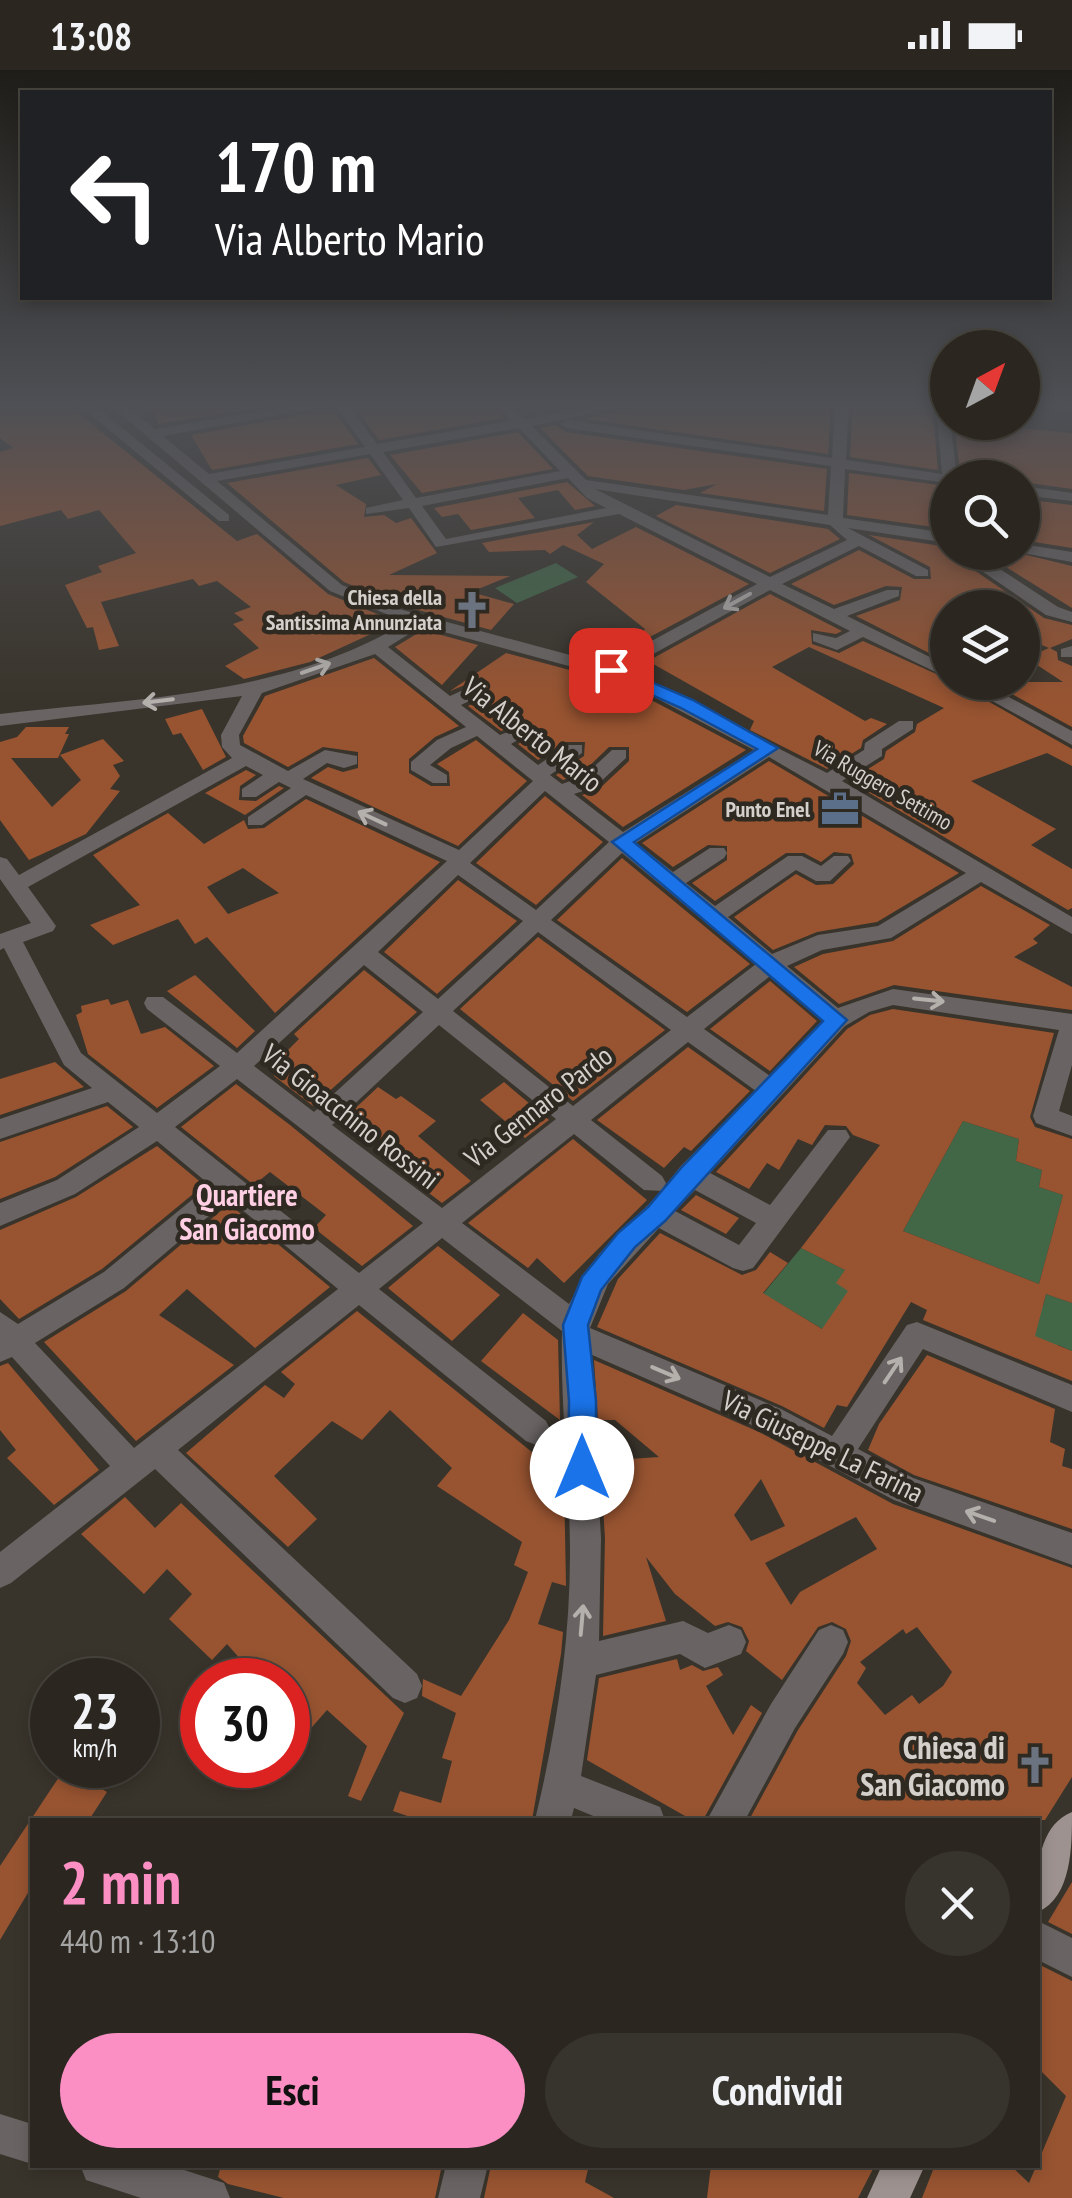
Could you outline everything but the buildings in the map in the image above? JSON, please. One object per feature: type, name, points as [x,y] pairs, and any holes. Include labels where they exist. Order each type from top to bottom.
[{"type":"main road","points":[[1040,1890],[1072,1830]]},
{"type":"main road","points":[[888,2198],[903,2168]]},
{"type":"street","points":[[207,503],[232,524]]},
{"type":"street","points":[[233,503],[328,592]]},
{"type":"street","points":[[371,511],[416,503]]},
{"type":"street","points":[[611,503],[930,664]]},
{"type":"street","points":[[727,503],[930,535]]},
{"type":"street","points":[[836,503],[835,521],[843,532],[922,573]]},
{"type":"street","points":[[412,504],[442,544],[624,509]]},
{"type":"street","points":[[247,537],[264,532]]},
{"type":"street","points":[[611,670],[771,582],[859,540]]},
{"type":"street","points":[[1040,552],[1072,557]]},
{"type":"street","points":[[273,559],[328,592]]},
{"type":"street","points":[[806,565],[834,580]]},
{"type":"street","points":[[989,570],[1052,611],[1072,617]]},
{"type":"street","name":"Via Ruggero Settimo","points":[[328,592],[386,622],[419,621],[611,670],[687,704],[828,781],[1072,927]]},
{"type":"street","points":[[834,615],[894,593]]},
{"type":"street","points":[[0,720],[255,689],[377,647],[419,621]]},
{"type":"street","points":[[818,637],[837,644],[864,630]]},
{"type":"street","name":"Via Alberto Mario","points":[[377,647],[772,963],[836,1020]]},
{"type":"street","points":[[255,689],[230,736],[231,747],[244,759],[458,861],[771,1088]]},
{"type":"street","points":[[447,704],[478,690]]},
{"type":"street","points":[[1000,700],[1072,739]]},
{"type":"street","points":[[498,743],[522,732],[511,722]]},
{"type":"street","points":[[828,781],[875,752],[872,747],[906,725]]},
{"type":"street","points":[[440,779],[418,766],[444,744],[478,728]]},
{"type":"street","points":[[548,783],[575,748]]},
{"type":"street","points":[[316,1126],[622,842],[769,748]]},
{"type":"street","points":[[548,783],[588,783],[619,754]]},
{"type":"street","points":[[254,821],[291,780],[326,756],[350,760]]},
{"type":"street","points":[[16,885],[244,759]]},
{"type":"street","points":[[249,793],[291,780]]},
{"type":"street","name":"Via Gioacchino Rossini","points":[[548,783],[362,950],[270,1041],[235,1064],[576,1330]]},
{"type":"street","points":[[672,882],[717,853]]},
{"type":"street","points":[[714,916],[795,861],[823,876],[841,861]]},
{"type":"street","points":[[0,864],[45,926],[5,940],[72,1059],[536,1431]]},
{"type":"street","name":"Via Gennaro Pardo","points":[[0,1572],[772,963],[818,943],[882,933],[982,872]]},
{"type":"street","points":[[362,950],[653,1183]]},
{"type":"street","points":[[637,1818],[558,1803],[586,1571],[582,1401],[576,1330],[591,1285],[626,1240],[656,1214],[689,1174],[836,1020],[861,1006],[893,997],[1072,1023],[1045,1116],[1072,1126]]},
{"type":"street","points":[[0,1215],[66,1186],[157,1126],[235,1064],[155,1003]]},
{"type":"street","points":[[0,1129],[111,1092]]},
{"type":"street","points":[[656,1214],[742,1260],[836,1138]]},
{"type":"street","points":[[689,1174],[773,1220]]},
{"type":"street","points":[[230,1184],[114,1280],[5,1338],[406,1686]]},
{"type":"street","name":"Via Giuseppe La Farina","points":[[576,1330],[839,1452],[906,1490],[1072,1549]]},
{"type":"street","points":[[839,1452],[917,1334],[1072,1399]]},
{"type":"street","points":[[578,1662],[683,1637],[705,1651],[729,1642]]},
{"type":"street","points":[[727,1818],[831,1642]]},
{"type":"street","points":[[1040,1941],[1072,1958]]},
{"type":"street","points":[[0,2134],[30,2143]]},
{"type":"street","points":[[111,2168],[209,2198]]},
{"type":"street","points":[[459,2198],[466,2168]]},
{"type":"green space","points":[[556,563],[578,577],[517,603],[495,588]]},
{"type":"green space","points":[[963,1121],[1019,1139],[1016,1161],[1042,1170],[1039,1187],[1063,1195],[1039,1284],[903,1231]]},
{"type":"green space","points":[[801,1248],[845,1270],[850,1292],[824,1330],[774,1300],[753,1306]]},
{"type":"green space","points":[[1046,1294],[1072,1303],[1072,1351],[1058,1345],[1052,1363],[1026,1352],[1037,1304],[1043,1306]]},
{"type":"place","name":"Chiesa della Santissima Annunziata","points":[[472,610]]},
{"type":"place","name":"Punto Enel","points":[[840,809]]},
{"type":"place","name":"Chiesa di San Giacomo","points":[[1035,1765]]},
{"type":"district","name":"Quartiere San Giacomo","points":[[247,1211]]},
{"type":"route","points":[[582,1468],[582,1401],[575,1325],[591,1285],[626,1240],[656,1214],[689,1174],[836,1020],[622,842],[769,748],[687,704],[611,670]]}]
